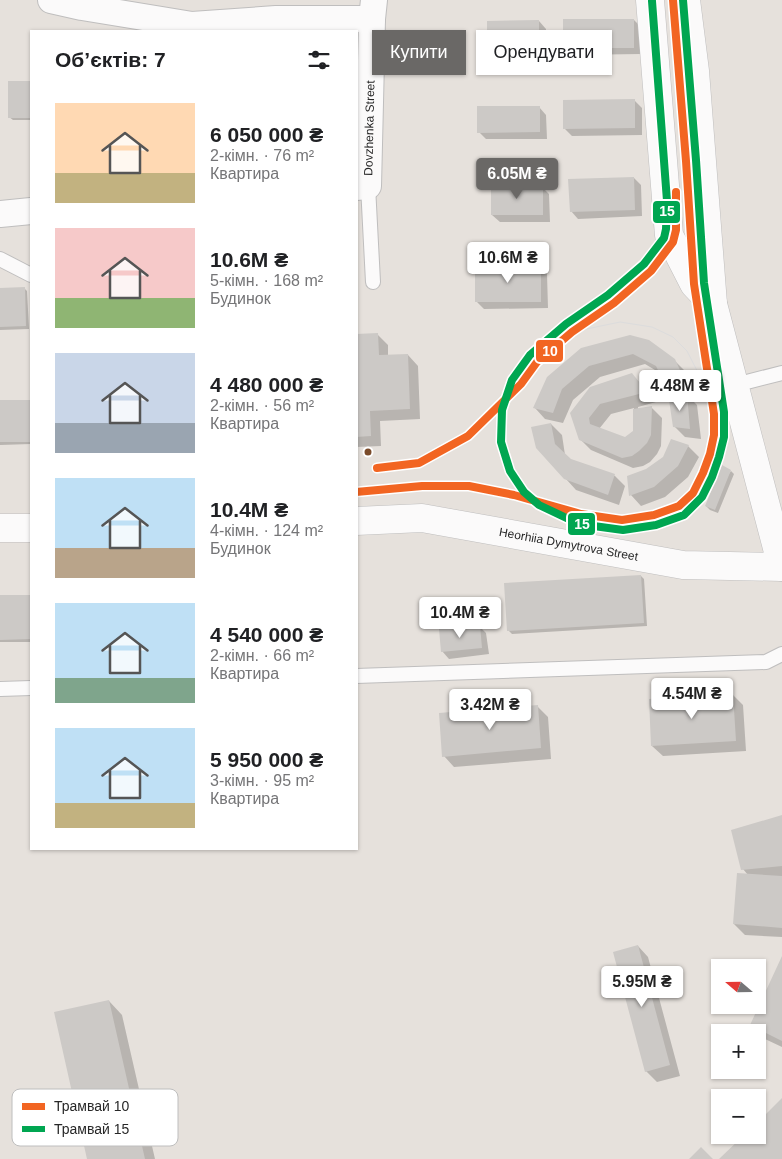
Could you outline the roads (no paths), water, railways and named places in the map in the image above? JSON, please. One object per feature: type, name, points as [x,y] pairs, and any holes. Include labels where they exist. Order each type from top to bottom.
[{"type":"main road","points":[[650,0],[669,235],[694,284],[713,304]]},
{"type":"main road","points":[[686,0],[695,71],[713,304],[782,567]]},
{"type":"main road","name":"Heorhiia Dymytrova Street","points":[[358,521],[422,518],[684,566],[782,567]]},
{"type":"main road","points":[[0,528],[30,528]]},
{"type":"street","points":[[51,0],[192,25],[373,10]]},
{"type":"street","name":"Dovzhenka Street","points":[[362,186],[373,10]]},
{"type":"street","points":[[0,214],[30,212]]},
{"type":"lane","points":[[362,186],[373,282]]},
{"type":"lane","points":[[0,260],[30,275]]},
{"type":"lane","points":[[735,385],[782,373]]},
{"type":"lane","points":[[358,676],[766,662],[782,654]]},
{"type":"lane","points":[[0,689],[30,688]]},
{"type":"tram line","name":"10","points":[[358,492],[422,486],[469,486],[514,495],[581,514],[622,520],[654,515],[679,506],[693,493],[710,454],[714,435],[714,414],[694,284],[673,0]]},
{"type":"tram line","name":"15","points":[[652,1],[667,201],[664,238],[644,264],[608,295],[566,324],[530,355],[512,380],[502,410],[501,442],[510,471],[524,492],[539,505],[579,524],[623,530],[656,525],[684,515],[702,497],[712,477],[724,437],[724,412],[704,283],[683,0]]},
{"type":"tram line","name":"10","points":[[377,468],[419,463],[468,436],[521,384],[537,362],[572,332],[614,303],[651,271],[673,242],[676,230],[676,192]]},
{"type":"tram line","points":[[572,332],[620,322],[652,327],[673,337],[687,351],[710,396]]}]
